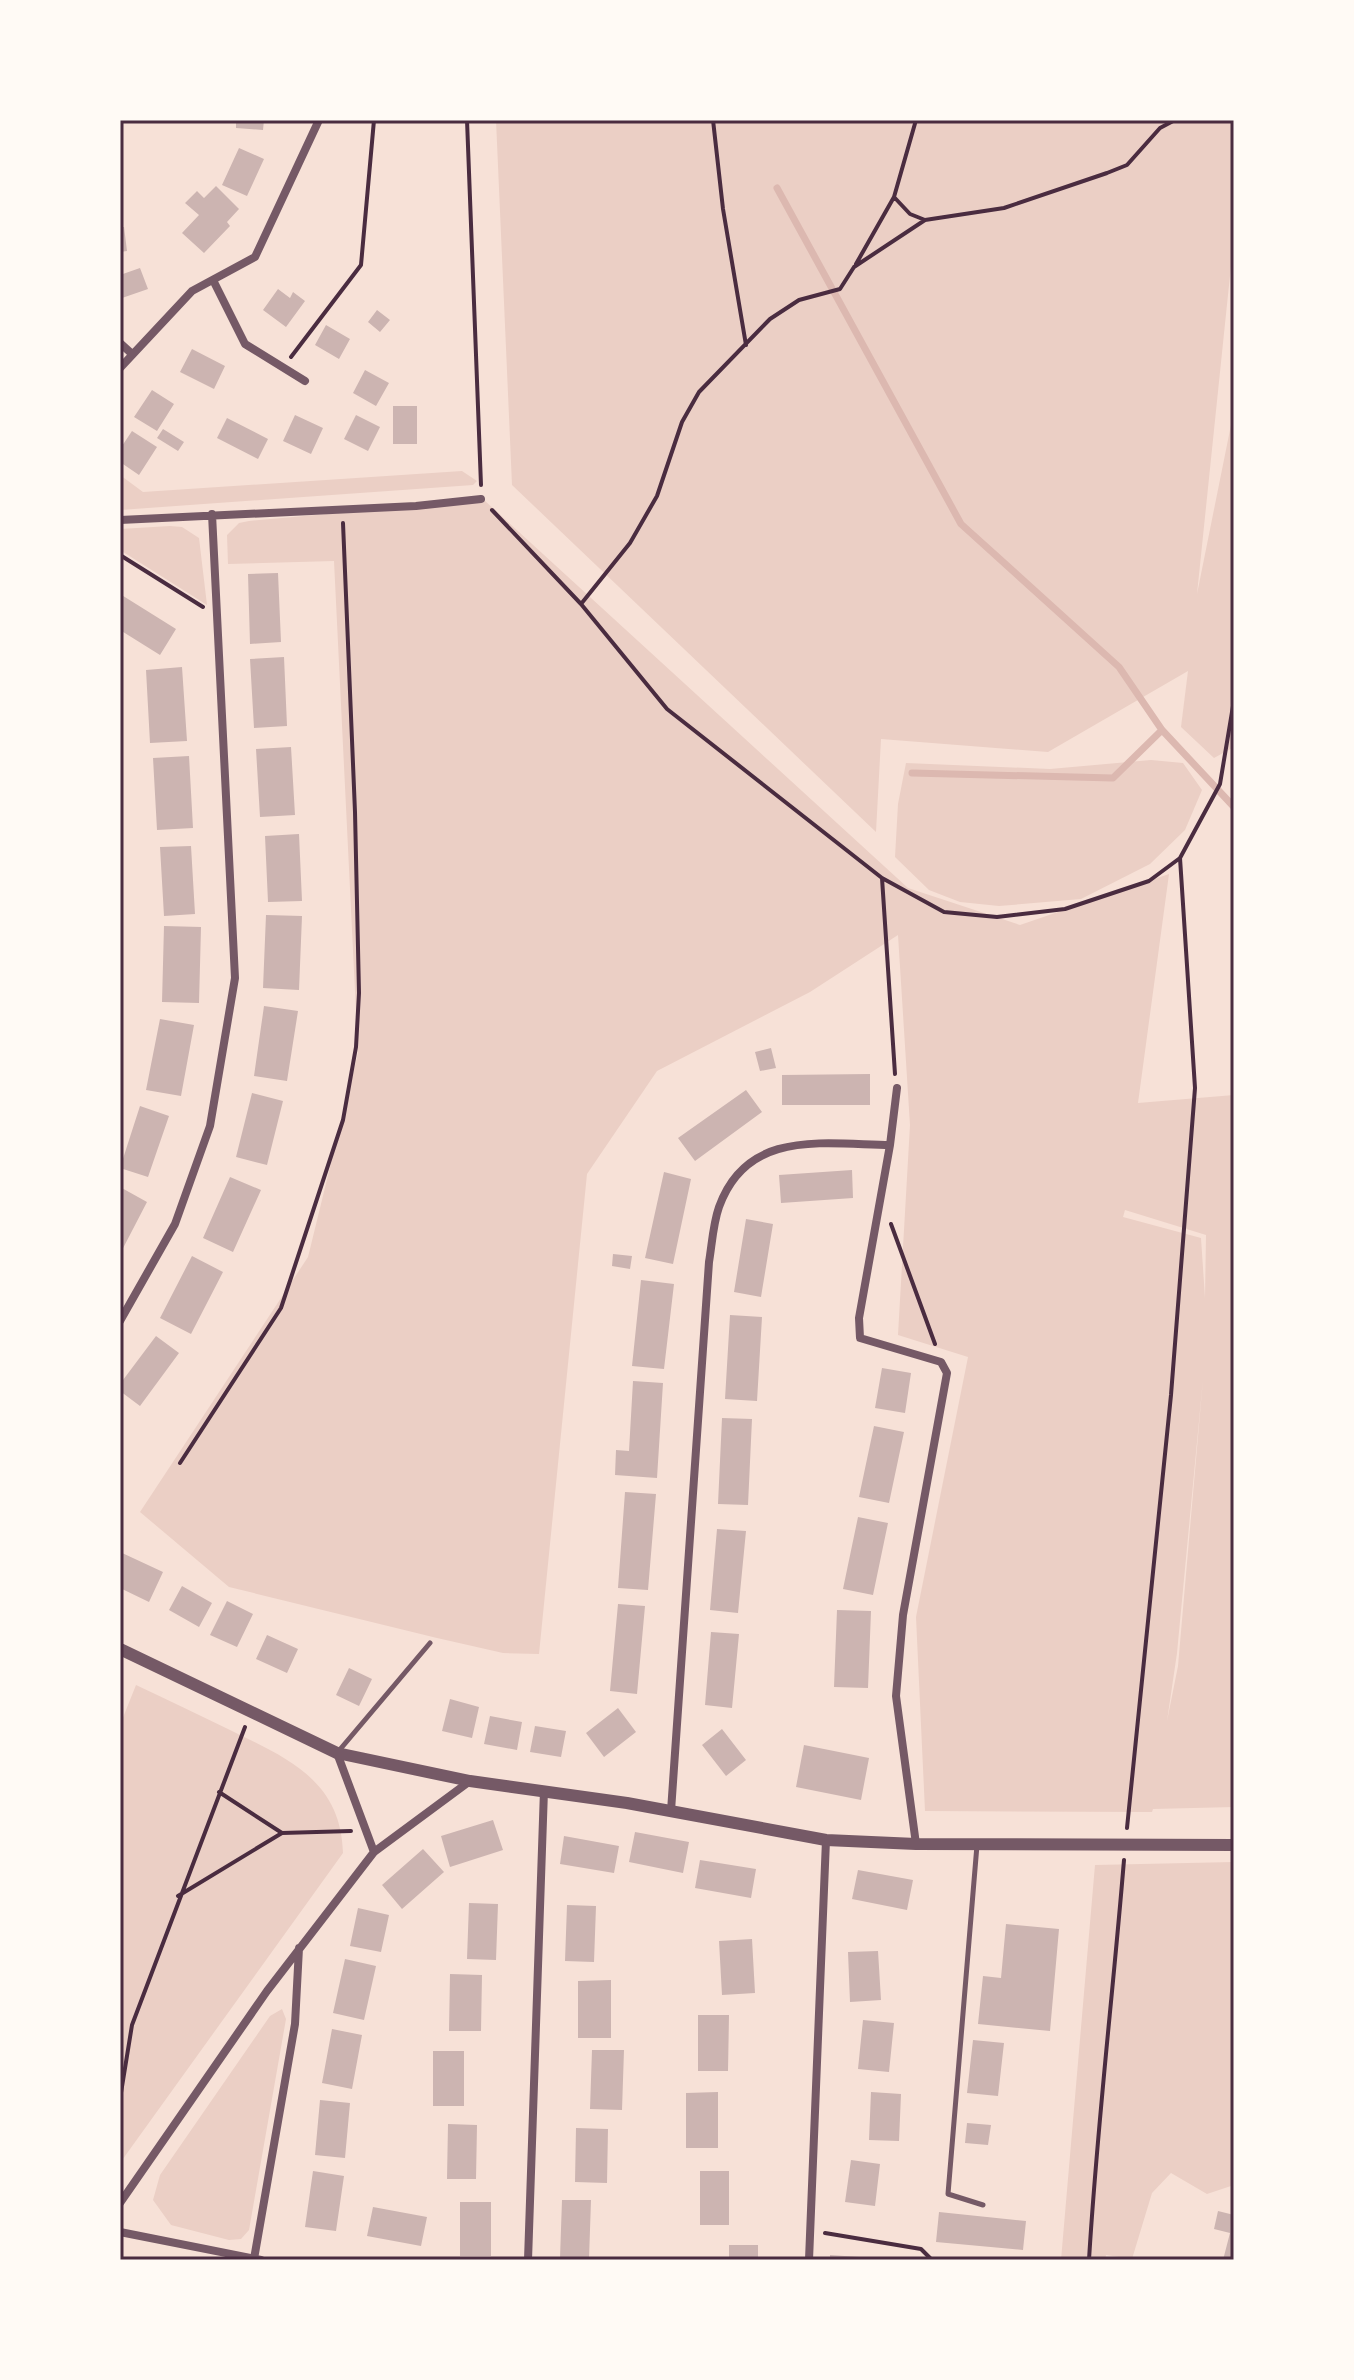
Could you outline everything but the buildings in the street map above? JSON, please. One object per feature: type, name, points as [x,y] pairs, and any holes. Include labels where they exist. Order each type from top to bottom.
[{"type":"street","points":[[120,368],[192,291],[255,257],[319,120]]},
{"type":"street","points":[[213,280],[245,344],[305,381]]},
{"type":"street","points":[[120,343],[131,353]]},
{"type":"street","points":[[120,520],[342,507],[416,506],[481,499]]},
{"type":"street","points":[[120,1321],[175,1224],[210,1126],[235,978],[212,514]]},
{"type":"street","points":[[897,1088],[859,1318],[860,1338],[941,1362],[947,1373],[903,1615],[896,1696],[916,1844]]},
{"type":"street","points":[[671,1811],[709,1262],[718,1209],[730,1181],[749,1162],[793,1143],[890,1145]]},
{"type":"street","points":[[120,1649],[250,1714],[337,1753],[470,1781],[671,1811],[826,1840],[916,1844],[1234,1845]]},
{"type":"street","points":[[337,1753],[374,1852]]},
{"type":"street","points":[[120,2203],[299,1947],[374,1852],[470,1781]]},
{"type":"street","points":[[528,2260],[544,1790]]},
{"type":"street","points":[[809,2260],[826,1840]]},
{"type":"street","points":[[254,2259],[295,2024],[299,1947]]},
{"type":"street","points":[[120,2232],[261,2260]]},
{"type":"lane","points":[[337,1753],[430,1643]]},
{"type":"lane","points":[[977,1844],[948,2194],[983,2205]]},
{"type":"path","points":[[283,368],[361,265],[374,120]]},
{"type":"path","points":[[467,120],[481,499],[581,604],[667,709],[882,878],[944,912],[997,917],[1065,909],[1149,881],[1180,858],[1220,784],[1234,700]]},
{"type":"path","points":[[713,120],[723,209],[746,345]]},
{"type":"path","points":[[581,604],[630,543],[657,496],[682,422],[699,392],[770,319],[799,300],[827,295],[840,289],[894,197],[916,120]]},
{"type":"path","points":[[854,267],[925,220],[1004,208],[1127,165],[1160,128],[1175,120]]},
{"type":"path","points":[[894,197],[910,214],[925,220]]},
{"type":"path","points":[[180,1463],[281,1308],[343,1120],[356,1047],[359,993],[355,827],[347,648],[347,559],[342,507]]},
{"type":"path","points":[[120,557],[218,616]]},
{"type":"path","points":[[1089,2260],[1097,2117],[1113,1992],[1171,1395],[1195,1088],[1180,858]]},
{"type":"path","points":[[882,878],[897,1088]]},
{"type":"path","points":[[880,1200],[941,1362]]},
{"type":"path","points":[[120,2099],[132,2025],[178,1896],[250,1714]]},
{"type":"path","points":[[219,1792],[282,1833]]},
{"type":"path","points":[[178,1896],[282,1833],[366,1831]]},
{"type":"path","points":[[811,2230],[921,2249],[932,2260]]},
{"type":"shaded area","points":[[496,120],[1234,120],[1234,237],[1197,594],[1234,410],[1234,747],[1214,758],[1181,727],[1188,671],[1048,752],[881,739],[876,832],[512,485]]},
{"type":"shaded area","points":[[462,471],[477,481],[473,485],[120,510],[120,475],[143,492]]},
{"type":"shaded area","points":[[484,500],[908,888],[1020,925],[1169,874],[1138,1103],[1234,1095],[1234,1807],[1153,1809],[1152,1812],[925,1811],[916,1617],[968,1357],[898,1335],[910,1125],[898,935],[810,992],[657,1071],[587,1174],[539,1654],[503,1653],[229,1587],[140,1512],[308,1257],[358,1053],[334,561],[228,564],[227,535],[239,523]],"holes":[[[1125,1210],[1206,1235],[1205,1298],[1201,1238],[1123,1217]],[[1203,1379],[1178,1666],[1167,1721],[1177,1653]]]},
{"type":"shaded area","points":[[182,527],[199,538],[207,605],[120,550],[120,529]]},
{"type":"shaded area","points":[[1151,760],[1183,763],[1202,790],[1185,830],[1150,864],[1081,899],[999,906],[960,902],[929,890],[895,857],[898,804],[906,763],[1050,769]]},
{"type":"shaded area","points":[[136,1685],[271,1751],[307,1775],[333,1807],[343,1853],[120,2163],[120,1725]]},
{"type":"shaded area","points":[[1234,1862],[1234,2185],[1207,2194],[1171,2173],[1152,2193],[1132,2259],[1106,2255],[1105,2260],[1061,2260],[1095,1865]]},
{"type":"shaded area","points":[[282,2009],[286,2019],[249,2230],[241,2239],[229,2240],[171,2225],[153,2200],[160,2175],[270,2016]]},
{"type":"waterway","points":[[777,188],[961,524],[1119,667],[1162,730],[1234,807]]},
{"type":"waterway","points":[[912,773],[1113,778],[1162,730]]}]
